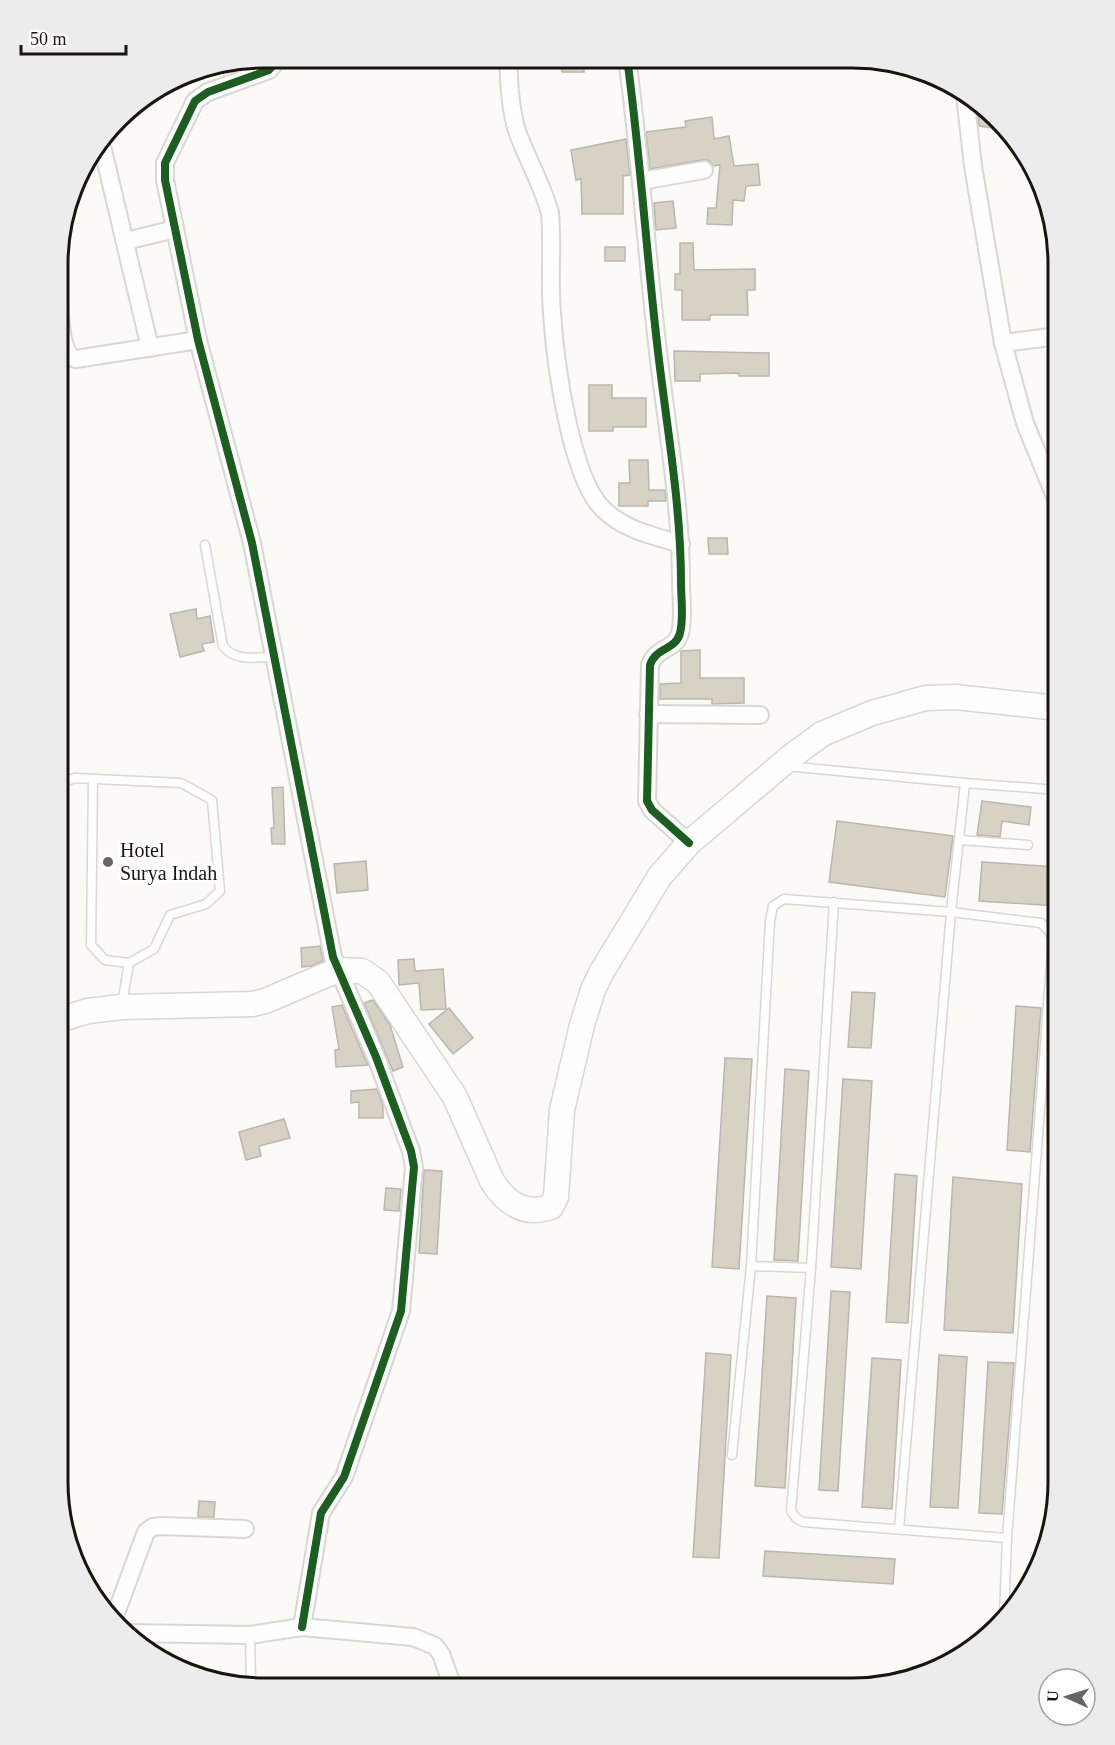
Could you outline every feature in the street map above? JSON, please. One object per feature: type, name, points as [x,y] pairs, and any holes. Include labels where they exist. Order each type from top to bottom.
[{"type":"main road","points":[[68,1017],[88,1011],[121,1007],[252,1004],[265,1001],[338,970],[362,971],[378,982],[455,1097],[500,1194],[512,1205],[525,1209],[539,1210],[551,1207],[556,1197],[562,1110],[582,1025],[593,990],[660,876],[689,843],[792,756],[822,734],[872,713],[926,698],[956,697],[1048,707]]},
{"type":"street","points":[[271,68],[208,92],[195,101],[165,163],[165,180],[198,340],[252,543],[333,957],[376,1057],[411,1151],[414,1167],[401,1311],[344,1477],[321,1513],[302,1627]]},
{"type":"street","points":[[509,68],[512,114],[550,213],[553,330],[572,446],[584,479],[601,508],[633,529],[681,544]]},
{"type":"street","points":[[628,68],[657,345],[681,544],[681,630],[674,644],[656,654],[650,664],[647,801],[652,810],[689,843]]},
{"type":"street","points":[[966,105],[972,166],[1003,343],[1025,423],[1048,474]]},
{"type":"street","points":[[103,152],[150,348]]},
{"type":"street","points":[[641,181],[704,170]]},
{"type":"street","points":[[126,241],[175,229]]},
{"type":"street","points":[[1003,343],[1048,337]]},
{"type":"street","points":[[68,353],[72,358],[82,360],[198,340]]},
{"type":"street","points":[[648,714],[760,715]]},
{"type":"street","points":[[117,1611],[146,1532],[153,1527],[245,1528]]},
{"type":"street","points":[[140,1633],[250,1635],[302,1627],[413,1636],[435,1646],[441,1654],[450,1678]]},
{"type":"lane","points":[[204,545],[223,646],[228,653],[237,657],[275,657]]},
{"type":"lane","points":[[783,765],[1048,789]]},
{"type":"lane","points":[[68,780],[75,778],[181,783],[212,800],[220,891],[206,904],[170,915],[154,949],[129,963],[105,960],[91,945],[93,779]]},
{"type":"lane","points":[[899,1529],[951,912],[965,783]]},
{"type":"lane","points":[[959,840],[1028,845]]},
{"type":"lane","points":[[732,1455],[751,1266],[771,910],[776,902],[784,899],[834,902],[951,912],[1041,923],[1047,929]]},
{"type":"lane","points":[[834,902],[811,1268],[791,1511],[803,1522],[1007,1538]]},
{"type":"lane","points":[[121,1007],[129,963]]},
{"type":"lane","points":[[1004,1603],[1007,1538],[1047,1013]]},
{"type":"lane","points":[[751,1266],[811,1268]]},
{"type":"lane","points":[[250,1635],[251,1677]]},
{"type":"building","points":[[562,68],[584,68],[584,72],[562,72]]},
{"type":"building","points":[[978,114],[993,128],[979,126]]},
{"type":"building","points":[[712,117],[714,139],[729,136],[734,166],[758,164],[760,185],[746,186],[744,201],[733,200],[732,225],[707,224],[708,208],[716,208],[720,165],[713,166],[708,160],[702,160],[650,169],[646,132],[686,127],[685,121]]},
{"type":"building","points":[[626,139],[630,175],[623,176],[623,214],[582,214],[581,179],[576,180],[571,150]]},
{"type":"building","points":[[673,201],[676,228],[656,230],[654,203]]},
{"type":"building","points":[[680,243],[693,243],[694,270],[755,269],[755,290],[747,290],[748,315],[710,315],[710,320],[682,320],[682,290],[675,290],[675,274],[680,274]]},
{"type":"building","points":[[605,247],[625,247],[625,261],[605,261]]},
{"type":"building","points":[[674,351],[769,353],[769,376],[739,376],[739,373],[700,374],[700,381],[675,381]]},
{"type":"building","points":[[589,385],[612,385],[612,398],[646,398],[646,427],[613,427],[613,431],[589,431]]},
{"type":"building","points":[[629,460],[648,460],[649,490],[665,490],[666,501],[648,501],[648,506],[619,506],[619,483],[630,483]]},
{"type":"building","points":[[708,538],[727,538],[728,554],[709,554]]},
{"type":"building","points":[[196,609],[197,619],[210,616],[214,642],[202,644],[204,651],[180,657],[170,614]]},
{"type":"building","points":[[700,650],[700,678],[744,678],[744,703],[712,704],[712,699],[660,699],[660,684],[681,683],[681,651]]},
{"type":"building","points":[[283,787],[285,844],[272,844],[271,828],[274,828],[272,788]]},
{"type":"building","points":[[982,801],[1031,807],[1029,825],[1002,821],[1000,837],[977,835]]},
{"type":"building","points":[[837,821],[953,836],[945,897],[829,882]]},
{"type":"building","points":[[366,861],[368,890],[337,893],[334,864]]},
{"type":"building","points":[[982,862],[1048,866],[1047,905],[979,901]]},
{"type":"building","points":[[320,946],[323,961],[302,967],[301,948]]},
{"type":"building","points":[[414,959],[415,971],[443,969],[446,1009],[421,1010],[419,983],[399,985],[398,960]]},
{"type":"building","points":[[852,992],[875,993],[871,1048],[848,1047]]},
{"type":"building","points":[[373,1000],[390,1025],[403,1067],[393,1071],[364,1003]]},
{"type":"building","points":[[342,1005],[368,1065],[336,1067],[335,1050],[339,1049],[332,1007]]},
{"type":"building","points":[[1016,1006],[1041,1008],[1030,1152],[1007,1150]]},
{"type":"building","points":[[449,1008],[473,1038],[453,1054],[429,1024]]},
{"type":"building","points":[[725,1058],[752,1059],[739,1269],[712,1267]]},
{"type":"building","points":[[785,1069],[809,1071],[798,1261],[774,1260]]},
{"type":"building","points":[[843,1079],[872,1081],[861,1269],[831,1267]]},
{"type":"building","points":[[377,1089],[383,1106],[383,1118],[359,1118],[359,1102],[351,1103],[351,1091]]},
{"type":"building","points":[[284,1119],[290,1138],[259,1146],[261,1156],[246,1160],[239,1132]]},
{"type":"building","points":[[424,1170],[442,1171],[437,1254],[419,1253]]},
{"type":"building","points":[[895,1174],[917,1176],[908,1323],[886,1322]]},
{"type":"building","points":[[953,1177],[1022,1184],[1013,1333],[944,1330]]},
{"type":"building","points":[[386,1188],[401,1189],[399,1211],[384,1210]]},
{"type":"building","points":[[831,1291],[850,1292],[838,1491],[819,1490]]},
{"type":"building","points":[[767,1296],[796,1298],[785,1488],[755,1486]]},
{"type":"building","points":[[706,1353],[731,1355],[719,1558],[693,1557]]},
{"type":"building","points":[[939,1355],[967,1357],[958,1508],[930,1507]]},
{"type":"building","points":[[872,1358],[901,1360],[892,1509],[862,1507]]},
{"type":"building","points":[[988,1362],[1014,1363],[1002,1514],[979,1513]]},
{"type":"building","points":[[199,1501],[215,1502],[214,1517],[198,1517]]},
{"type":"building","points":[[765,1551],[895,1559],[893,1584],[763,1576]]},
{"type":"cycle path","points":[[271,68],[208,92],[195,101],[165,163],[165,180],[198,340],[252,543],[333,957],[376,1057],[411,1151],[414,1167],[401,1311],[344,1477],[321,1513],[302,1627]]},
{"type":"cycle path","points":[[628,68],[657,343],[679,523],[682,608],[678,639],[657,655],[650,665],[647,801],[652,810],[689,843]]},
{"type":"place","name":"Hotel Surya Indah","points":[[108,862]]}]
